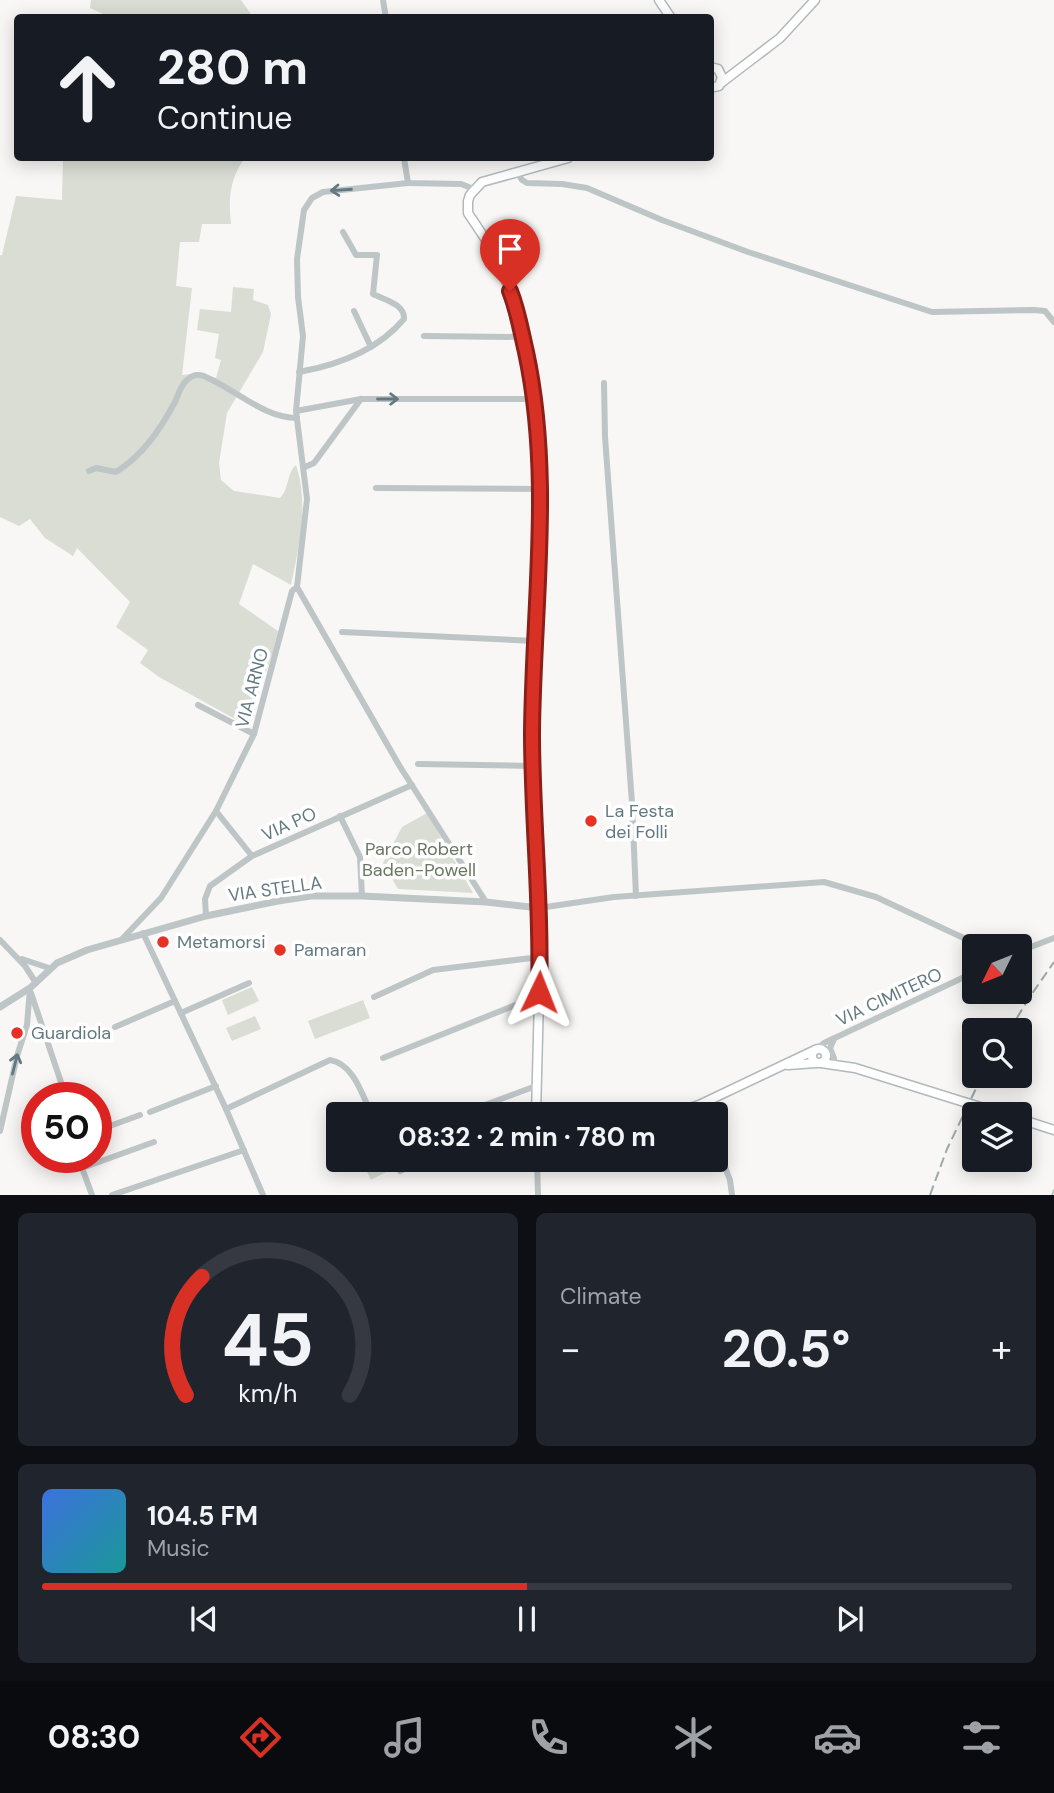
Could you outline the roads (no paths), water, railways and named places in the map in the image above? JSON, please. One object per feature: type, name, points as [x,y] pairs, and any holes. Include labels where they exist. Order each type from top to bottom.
[{"type":"main road","points":[[714,87],[780,38],[815,0]]},
{"type":"main road","points":[[714,67],[724,70],[742,68]]},
{"type":"main road","points":[[714,68],[722,74],[721,83]]},
{"type":"main road","points":[[536,1102],[540,957],[532,735],[541,489],[535,399],[517,309],[496,255],[468,213],[468,201],[474,189],[482,182],[558,161]]},
{"type":"main road","points":[[819,1050],[812,1056],[819,1063]]},
{"type":"main road","points":[[779,1068],[802,1054],[819,1050],[855,1068],[964,1102]]},
{"type":"main road","points":[[705,1102],[791,1064],[819,1063],[855,1068]]},
{"type":"main road","points":[[1032,1123],[1054,1130]]},
{"type":"street","points":[[404,161],[408,183]]},
{"type":"street","points":[[517,172],[527,183],[587,188],[748,252],[932,312],[1034,310],[1045,311],[1054,322]]},
{"type":"street","name":"VIA ARNO","points":[[123,938],[155,907],[216,811],[254,734],[292,591],[297,587],[307,499],[297,414],[303,336],[297,259],[304,210],[312,198],[323,192],[408,183],[461,184],[474,189]]},
{"type":"street","points":[[299,372],[329,367],[370,347],[401,322],[405,315],[397,306],[373,294],[377,255],[356,255],[343,232]]},
{"type":"street","points":[[354,311],[370,347]]},
{"type":"street","points":[[424,336],[522,337]]},
{"type":"street","points":[[89,471],[96,468],[110,473],[116,472],[142,452],[159,428],[182,385],[197,374],[277,415],[297,414],[361,399],[535,399]]},
{"type":"street","points":[[604,383],[605,437],[632,803],[636,896]]},
{"type":"street","points":[[305,467],[314,463],[361,399]]},
{"type":"street","points":[[376,488],[541,489]]},
{"type":"street","points":[[297,587],[347,678],[486,902]]},
{"type":"street","points":[[342,632],[535,641]]},
{"type":"street","points":[[198,705],[254,734]]},
{"type":"street","points":[[418,764],[533,766]]},
{"type":"street","name":"VIA PO","points":[[206,916],[205,899],[210,886],[252,856],[412,785]]},
{"type":"street","points":[[216,811],[252,856]]},
{"type":"street","points":[[340,816],[360,857],[362,896]]},
{"type":"street","points":[[539,908],[636,896],[824,882],[876,897],[962,937]]},
{"type":"street","name":"VIA STELLA","points":[[123,938],[206,916],[311,896],[486,902],[539,908]]},
{"type":"street","points":[[142,933],[216,1086],[263,1195]]},
{"type":"street","points":[[0,1007],[33,985],[49,968],[69,957],[123,938]]},
{"type":"street","points":[[1032,946],[1054,938]]},
{"type":"street","points":[[0,940],[17,957],[33,985],[61,1082]]},
{"type":"street","points":[[17,957],[49,968]]},
{"type":"street","points":[[374,997],[433,970],[540,957]]},
{"type":"street","name":"VIA CIMITERO","points":[[819,1050],[836,1038],[962,978]]},
{"type":"street","points":[[181,1013],[249,983]]},
{"type":"street","points":[[0,1131],[17,1056],[27,1026],[33,985]]},
{"type":"street","points":[[115,1027],[175,1001]]},
{"type":"street","points":[[383,1058],[523,1002],[539,1002]]},
{"type":"street","points":[[27,1026],[43,1026]]},
{"type":"street","points":[[834,1058],[830,1048],[836,1038]]},
{"type":"street","points":[[226,1109],[330,1060],[340,1063],[351,1073],[366,1102]]},
{"type":"street","points":[[150,1112],[216,1086]]},
{"type":"street","points":[[493,1102],[536,1086]]},
{"type":"street","points":[[112,1125],[140,1115]]},
{"type":"street","points":[[112,1157],[154,1142]]},
{"type":"street","points":[[113,1195],[244,1150]]},
{"type":"street","points":[[537,1172],[538,1195]]},
{"type":"street","points":[[727,1172],[732,1195]]},
{"type":"street","points":[[84,1173],[92,1195]]},
{"type":"waterway","points":[[1052,1195],[1054,1190]]},
{"type":"railway","points":[[1017,1018],[1054,962]]},
{"type":"railway","points":[[930,1195],[947,1149],[976,1088]]},
{"type":"place","name":"La Festa dei Folli","points":[[591,821]]},
{"type":"place","name":"Metamorsi","points":[[163,942]]},
{"type":"place","name":"Pamaran","points":[[280,950]]},
{"type":"place","name":"Guardiola","points":[[17,1033]]},
{"type":"park label","name":"Parco Robert Baden-Powell","points":[[419,859]]}]
